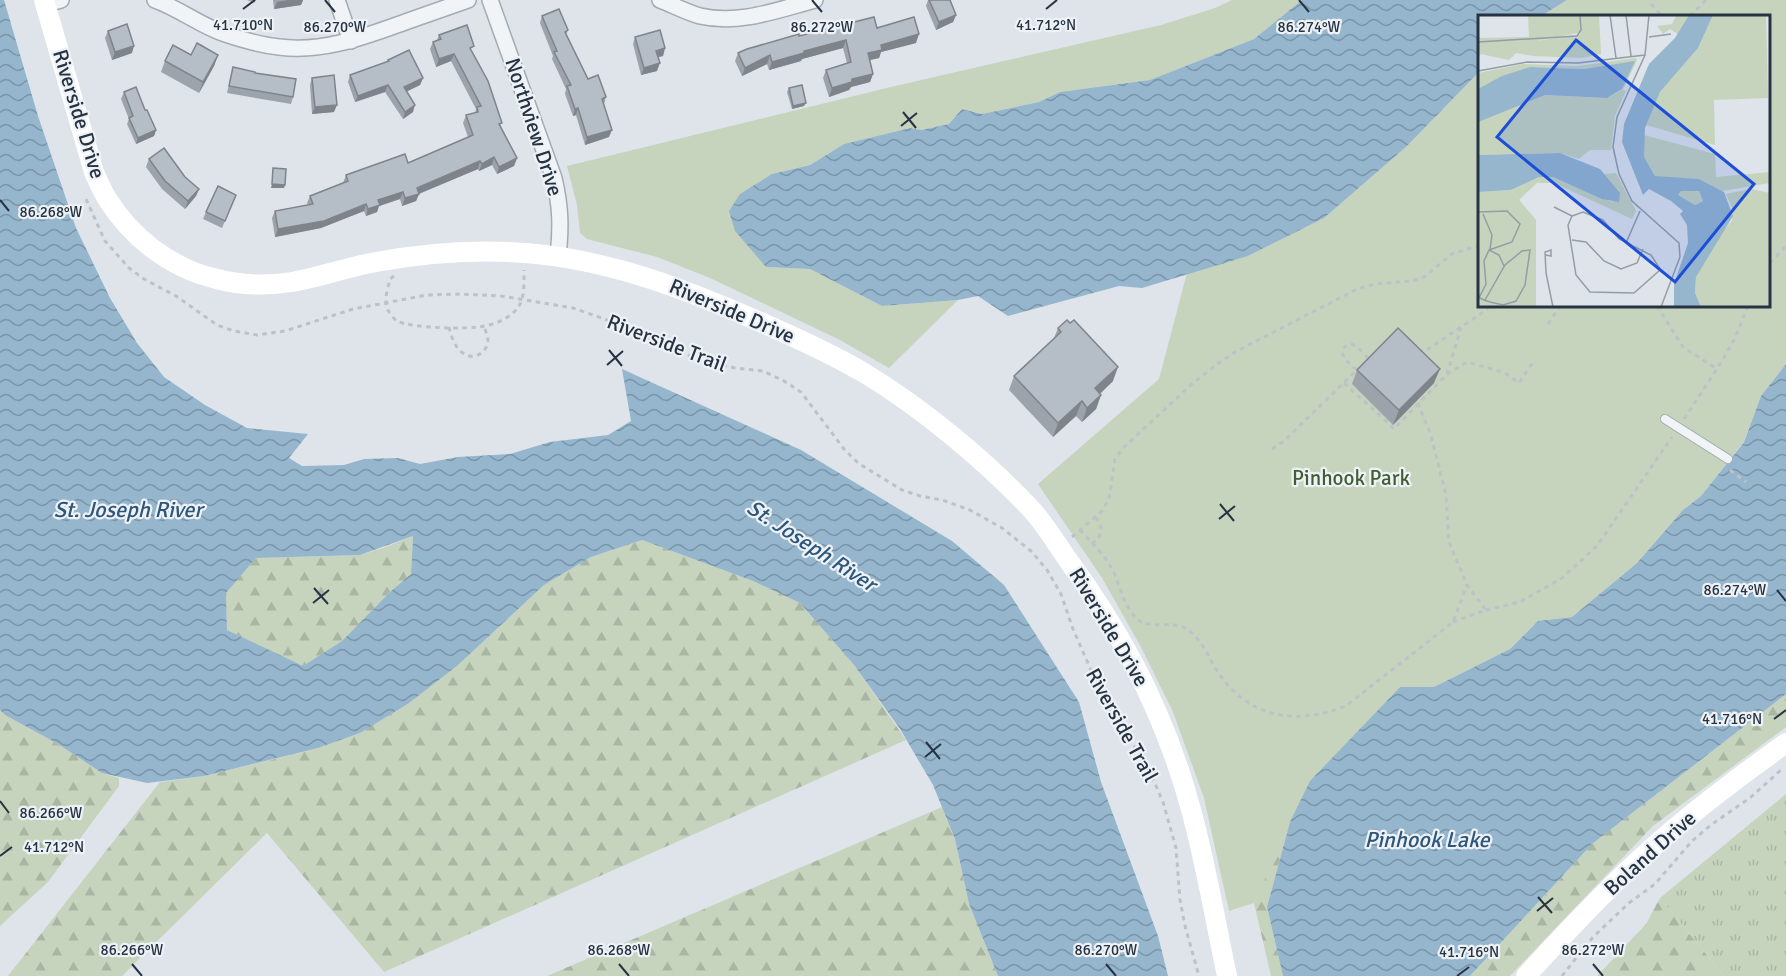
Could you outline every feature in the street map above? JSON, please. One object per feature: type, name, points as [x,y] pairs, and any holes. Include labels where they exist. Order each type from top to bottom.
[{"type":"street","points":[[155,0],[175,7],[222,33],[250,42],[280,47],[314,47],[351,41],[468,0]]},
{"type":"street","points":[[337,0],[351,41]]},
{"type":"street","name":"Northview Drive","points":[[490,0],[554,178],[561,226],[558,257]]},
{"type":"street","points":[[660,0],[697,15],[717,19],[735,19],[815,0]]},
{"type":"street","name":"Riverside Drive","points":[[50,1],[94,172],[106,197],[120,217],[139,237],[166,257],[189,270],[228,281],[266,284],[292,282],[384,261],[486,251],[558,257],[620,269],[703,297],[810,344],[867,375],[951,435],[1034,511],[1096,598],[1129,653],[1158,714],[1185,790],[1227,976]]},
{"type":"street","name":"Boland Drive","points":[[1526,976],[1611,885],[1653,847],[1786,743]]},
{"type":"lane","points":[[1665,419],[1728,459]]},
{"type":"path","points":[[1691,15],[1706,0]]},
{"type":"path","points":[[1651,4],[1661,15]]},
{"type":"path","name":"Riverside Trail","points":[[83,192],[105,241],[129,268],[176,296],[217,325],[257,335],[285,331],[353,309],[427,295],[501,296],[573,308],[613,322],[697,359],[726,367],[763,371],[784,381],[801,392],[844,449],[858,463],[902,490],[970,510],[1002,528],[1020,541],[1047,570],[1061,594],[1073,629],[1108,709],[1147,765],[1163,802],[1176,848],[1180,900],[1199,976]]},
{"type":"path","points":[[1041,562],[1102,511],[1108,499],[1115,459],[1123,448],[1192,384],[1216,365],[1237,351],[1358,289],[1375,284],[1412,281],[1424,277],[1452,254],[1478,246]]},
{"type":"path","points":[[1771,262],[1786,246]]},
{"type":"path","points":[[405,275],[390,279],[385,302],[388,311],[396,320],[408,324],[484,327],[507,317],[518,308],[522,298],[525,263]]},
{"type":"path","points":[[1548,324],[1559,308]]},
{"type":"path","points":[[1658,308],[1683,347],[1717,369]]},
{"type":"path","points":[[1080,530],[1111,568],[1128,607],[1139,620],[1153,624],[1175,624],[1190,630],[1204,645],[1219,674],[1236,693],[1260,710],[1283,716],[1326,714],[1346,706],[1453,622],[1486,610],[1520,602],[1562,578],[1597,546],[1717,369],[1734,340],[1747,308]]},
{"type":"path","points":[[1412,348],[1420,351],[1428,349],[1488,309]]},
{"type":"path","points":[[449,327],[462,353],[471,356],[479,355],[485,349],[488,341],[484,327]]},
{"type":"path","points":[[1447,374],[1461,327]]},
{"type":"path","points":[[1356,370],[1342,356],[1344,346],[1355,345],[1368,358]]},
{"type":"path","points":[[1272,449],[1284,441],[1375,352]]},
{"type":"path","points":[[1344,383],[1394,429],[1447,374],[1467,362],[1505,374],[1519,383],[1533,362]]},
{"type":"path","points":[[1418,403],[1431,436],[1446,495],[1449,542],[1467,585],[1486,610]]},
{"type":"path","points":[[1092,544],[1098,540],[1101,531],[1096,518]]},
{"type":"path","points":[[1453,622],[1467,585]]},
{"type":"path","points":[[1562,976],[1593,937],[1629,903],[1655,884],[1692,841],[1751,797],[1786,765]]},
{"type":"green space","points":[[1232,0],[1302,0],[1254,39],[1150,80],[1060,92],[1039,102],[982,114],[963,109],[949,124],[921,130],[910,128],[844,144],[810,165],[772,174],[766,267],[810,269],[882,306],[958,300],[889,368],[838,339],[710,278],[657,257],[587,239],[580,233],[577,205],[567,166],[891,87],[1161,25],[1215,8]]},
{"type":"green space","name":"Pinhook Park","points":[[1567,0],[1786,0],[1786,364],[1761,396],[1744,441],[1701,496],[1683,510],[1637,563],[1572,617],[1538,621],[1510,649],[1434,687],[1400,687],[1310,782],[1254,903],[1229,911],[1204,798],[1173,712],[1141,647],[1102,578],[1038,484],[1159,379],[1187,273],[1248,256],[1324,218],[1406,147],[1478,73],[1478,308],[1771,308],[1771,15],[1543,15]]},
{"type":"green space","points":[[413,536],[411,574],[342,641],[302,667],[227,630],[226,593],[256,558],[360,555]]},
{"type":"green space","points":[[642,540],[753,581],[800,603],[854,665],[906,740],[384,972],[267,833],[122,976],[8,976],[160,782],[204,776],[271,760],[318,748],[360,733],[458,665],[544,585],[591,557]]},
{"type":"green space","points":[[1786,694],[1786,727],[1653,826],[1510,976],[1470,976],[1592,844]]},
{"type":"green space","points":[[0,710],[102,773],[119,778],[119,786],[48,882],[0,926]]},
{"type":"green space","points":[[1786,794],[1786,976],[1724,976],[1660,898]]},
{"type":"green space","points":[[942,807],[955,839],[969,904],[998,976],[547,976]]},
{"type":"green space","points":[[1290,822],[1267,907],[1283,976],[1271,976],[1254,903]]},
{"type":"green space","points":[[1660,898],[1724,976],[1597,976],[1646,924]]},
{"type":"water","name":"St. Joseph River","points":[[0,0],[4,0],[38,116],[76,228],[110,298],[137,343],[164,377],[205,405],[247,428],[308,434],[289,458],[302,466],[344,465],[364,459],[398,458],[420,464],[458,457],[510,454],[550,442],[608,435],[631,421],[622,369],[801,450],[952,541],[1004,585],[1079,702],[1101,782],[1158,936],[1168,976],[998,976],[969,904],[955,839],[933,785],[900,729],[854,665],[800,603],[753,581],[642,540],[591,557],[544,585],[458,665],[409,703],[360,733],[318,748],[204,776],[147,783],[102,773],[0,710]],"holes":[[[413,536],[411,574],[342,641],[303,666],[227,630],[226,593],[256,558],[360,555]]]},
{"type":"water","points":[[1302,0],[1567,0],[1543,15],[1478,15],[1478,73],[1406,147],[1324,218],[1248,256],[1142,288],[1119,286],[1008,316],[978,296],[958,300],[882,306],[810,269],[766,267],[735,231],[729,211],[740,194],[772,174],[810,165],[844,144],[910,128],[921,130],[949,124],[962,109],[982,114],[1039,102],[1060,92],[1150,80],[1254,39]]},
{"type":"water","name":"Pinhook Lake","points":[[1786,364],[1786,694],[1592,844],[1470,976],[1283,976],[1267,907],[1290,822],[1310,781],[1400,687],[1434,687],[1510,649],[1538,621],[1572,617],[1637,563],[1683,510],[1701,496],[1744,442],[1761,396]]},
{"type":"building","points":[[929,0],[950,0],[956,15],[939,22]]},
{"type":"building","points":[[559,9],[568,30],[565,32],[588,79],[598,75],[606,97],[602,99],[612,130],[587,137],[578,108],[575,109],[567,86],[571,85],[554,52],[557,51],[542,16]]},
{"type":"building","points":[[874,17],[877,28],[914,17],[919,34],[881,45],[882,50],[868,53],[873,74],[852,79],[852,82],[832,88],[826,70],[851,62],[846,40],[772,62],[770,55],[745,68],[738,53],[799,34],[799,36]]},
{"type":"building","points":[[127,24],[134,46],[115,52],[108,31]]},
{"type":"building","points":[[467,25],[474,46],[470,48],[488,81],[502,123],[499,124],[517,158],[499,167],[494,157],[482,164],[480,161],[417,188],[419,194],[405,198],[403,192],[378,200],[380,205],[368,209],[366,204],[324,221],[278,229],[275,211],[313,204],[310,196],[348,181],[346,175],[405,154],[408,163],[473,135],[466,115],[478,112],[477,107],[481,106],[454,54],[439,59],[433,42],[441,39],[439,35]]},
{"type":"building","points":[[660,30],[665,48],[656,51],[660,63],[644,68],[635,37]]},
{"type":"building","points":[[197,43],[218,55],[203,82],[165,61],[173,45],[191,55]]},
{"type":"building","points":[[409,50],[423,78],[404,87],[415,105],[405,112],[388,85],[358,96],[350,75],[389,61]]},
{"type":"building","points":[[233,67],[296,79],[293,97],[229,86]]},
{"type":"building","points":[[334,75],[337,105],[315,107],[312,78]]},
{"type":"building","points":[[802,85],[806,103],[793,106],[789,88]]},
{"type":"building","points":[[136,87],[156,130],[138,138],[129,118],[133,116],[124,92]]},
{"type":"building","points":[[164,148],[185,177],[199,189],[188,201],[165,181],[149,159]]},
{"type":"building","points":[[273,168],[286,169],[285,185],[272,184]]},
{"type":"building","points":[[218,186],[236,195],[225,221],[206,212]]},
{"type":"building","points":[[1067,320],[1070,323],[1074,320],[1118,367],[1095,388],[1101,395],[1087,408],[1082,401],[1058,423],[1014,376],[1061,332],[1058,328]]},
{"type":"building","points":[[1398,328],[1440,369],[1399,410],[1357,370]]}]
